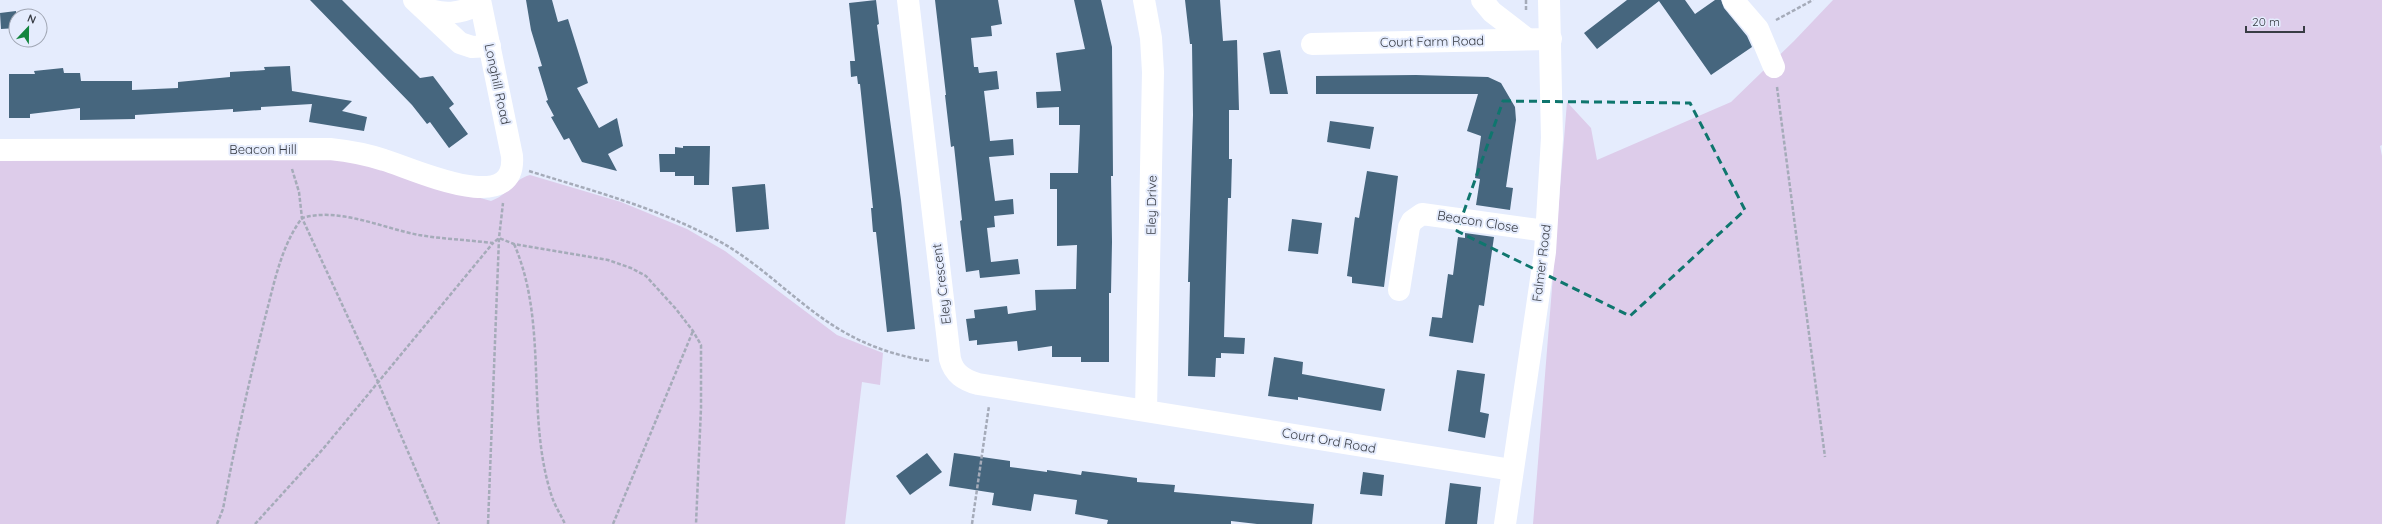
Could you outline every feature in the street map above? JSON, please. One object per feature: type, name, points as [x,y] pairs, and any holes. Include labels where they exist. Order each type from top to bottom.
[{"type":"street","name":"Eley Crescent","points":[[908,0],[950,359],[953,368],[963,379],[992,386],[1146,410]]},
{"type":"street","name":"Eley Drive","points":[[1144,0],[1151,38],[1153,72],[1146,410]]},
{"type":"street","points":[[1482,0],[1492,12],[1527,39]]},
{"type":"street","name":"Falmer Road","points":[[1505,524],[1546,231],[1552,138],[1549,0]]},
{"type":"street","points":[[1733,0],[1758,29],[1774,66]]},
{"type":"street","points":[[416,3],[431,11],[450,14],[468,10],[480,2]]},
{"type":"street","name":"Longhill Road","points":[[480,2],[507,124],[512,156],[507,173]]},
{"type":"street","points":[[416,3],[460,43],[472,47],[490,46]]},
{"type":"street","name":"Court Farm Road","points":[[1312,44],[1551,39]]},
{"type":"street","name":"Beacon Hill","points":[[0,150],[330,149],[356,152],[458,184],[483,188],[507,173]]},
{"type":"street","name":"Beacon Close","points":[[1399,290],[1409,227],[1412,221],[1422,214],[1546,231]]},
{"type":"street","name":"Court Ord Road","points":[[1146,410],[1512,470]]},
{"type":"path","points":[[1758,29],[1813,0]]},
{"type":"path","points":[[1774,66],[1825,457]]},
{"type":"path","points":[[289,149],[290,163],[299,192],[302,218],[378,382],[440,524]]},
{"type":"path","points":[[488,524],[499,238],[504,202],[503,191],[507,173],[625,199],[652,209],[711,237],[746,260],[833,325],[881,350],[930,362],[950,359]]},
{"type":"path","points":[[217,524],[223,508],[253,364],[278,269],[294,229],[302,218],[326,214],[347,217],[420,235],[493,243]]},
{"type":"path","points":[[255,524],[323,450],[493,243],[499,238]]},
{"type":"path","points":[[499,238],[514,244],[608,260],[631,268],[646,276],[676,309],[693,331],[701,345],[701,408],[696,524]]},
{"type":"path","points":[[514,244],[521,260],[529,297],[541,453],[552,497],[565,524]]},
{"type":"path","points":[[613,524],[693,331]]},
{"type":"path","points":[[972,524],[992,386]]},
{"type":"highlighted area","points":[[1503,101],[1690,103],[1745,210],[1630,316],[1457,231]]},
{"type":"shaded area","points":[[1833,0],[2382,0],[2382,145],[2380,146],[2382,156],[2382,524],[1533,524],[1567,102],[1591,128],[1597,160],[1731,102],[1794,41]]},
{"type":"shaded area","points":[[0,160],[347,160],[491,201],[497,199],[519,180],[530,175],[621,202],[687,229],[725,251],[837,335],[883,353],[880,385],[862,382],[845,524],[0,524]]},
{"type":"building","points":[[310,0],[342,0],[420,78],[433,76],[454,104],[449,108],[468,134],[449,148],[430,122],[427,124],[412,105]]},
{"type":"building","points":[[526,0],[552,0],[558,22],[568,19],[588,83],[577,88],[599,128],[617,118],[623,146],[608,154],[617,171],[582,162],[569,138],[564,140],[551,117],[554,116],[546,101],[548,100],[538,67],[542,66],[531,30]]},
{"type":"building","points":[[876,0],[879,24],[877,25],[901,200],[915,329],[887,332],[876,232],[873,232],[871,208],[873,208],[860,84],[858,84],[857,76],[851,77],[850,61],[855,61],[849,3]]},
{"type":"building","points":[[935,0],[998,0],[1002,24],[991,26],[992,36],[971,38],[974,67],[978,67],[979,73],[997,71],[999,89],[984,91],[990,141],[1013,139],[1014,155],[989,157],[995,201],[1013,199],[1014,214],[994,216],[995,227],[987,228],[991,262],[1018,259],[1020,274],[980,278],[979,270],[966,272],[954,146],[951,147]]},
{"type":"building","points":[[1074,0],[1101,0],[1112,47],[1113,176],[1111,176],[1112,242],[1111,293],[1109,293],[1109,362],[1081,362],[1081,357],[1052,357],[1052,346],[1018,351],[1017,341],[977,345],[977,340],[969,341],[966,319],[975,318],[974,310],[1007,306],[1008,314],[1036,310],[1035,290],[1076,289],[1077,245],[1057,246],[1057,189],[1050,189],[1050,173],[1078,173],[1080,125],[1059,125],[1059,107],[1037,108],[1036,92],[1061,91],[1056,53],[1085,49]]},
{"type":"building","points":[[1185,0],[1220,0],[1223,41],[1237,40],[1239,110],[1229,110],[1229,159],[1232,159],[1231,198],[1228,198],[1224,337],[1245,338],[1244,354],[1221,353],[1221,358],[1216,358],[1215,377],[1188,376],[1190,282],[1188,282],[1193,115],[1192,44],[1190,44]]},
{"type":"building","points":[[1627,0],[1685,0],[1695,14],[1715,0],[1721,0],[1724,8],[1747,36],[1752,47],[1711,75],[1659,1],[1597,49],[1584,33]]},
{"type":"building","points":[[8,12],[8,29],[1,29],[0,13]]},
{"type":"building","points":[[1280,50],[1288,94],[1270,94],[1263,53]]},
{"type":"building","points":[[290,66],[292,91],[352,101],[342,111],[367,117],[364,131],[309,122],[312,104],[261,107],[261,110],[233,112],[233,109],[135,115],[135,119],[80,120],[80,108],[30,114],[30,118],[9,118],[9,74],[35,74],[34,71],[63,68],[64,73],[80,73],[81,81],[132,81],[132,90],[178,88],[178,82],[230,77],[230,72],[265,70],[264,67]]},
{"type":"building","points":[[1416,75],[1488,77],[1501,83],[1515,107],[1516,120],[1506,187],[1513,188],[1510,210],[1476,205],[1480,179],[1475,178],[1481,136],[1467,131],[1478,94],[1316,94],[1316,76]]},
{"type":"building","points":[[1330,121],[1374,127],[1370,149],[1327,142]]},
{"type":"building","points":[[683,146],[710,146],[709,185],[694,185],[694,176],[675,176],[675,172],[660,172],[659,154],[675,154],[675,147],[683,148]]},
{"type":"building","points":[[1367,171],[1398,176],[1384,287],[1352,283],[1352,277],[1347,276],[1355,217],[1359,218]]},
{"type":"building","points":[[765,184],[769,229],[736,232],[732,187]]},
{"type":"building","points":[[1292,219],[1322,223],[1318,254],[1288,251]]},
{"type":"building","points":[[1465,233],[1494,237],[1484,306],[1479,305],[1473,343],[1429,336],[1432,317],[1442,318],[1448,274],[1453,275],[1458,237],[1465,238]]},
{"type":"building","points":[[1274,357],[1303,362],[1302,374],[1385,389],[1381,411],[1298,397],[1298,400],[1268,396]]},
{"type":"building","points":[[1457,370],[1485,374],[1480,412],[1489,414],[1485,438],[1448,431]]},
{"type":"building","points":[[927,453],[942,472],[910,495],[896,476]]},
{"type":"building","points":[[954,453],[1010,461],[1010,467],[1081,475],[1082,471],[1137,478],[1137,482],[1175,485],[1174,492],[1314,504],[1312,524],[1257,524],[1231,521],[1231,524],[1107,524],[1108,520],[1075,514],[1077,500],[1034,494],[1031,511],[992,505],[994,493],[949,486]]},
{"type":"building","points":[[1363,472],[1384,475],[1382,496],[1360,494]]},
{"type":"building","points":[[1450,483],[1481,487],[1477,524],[1445,524]]}]
